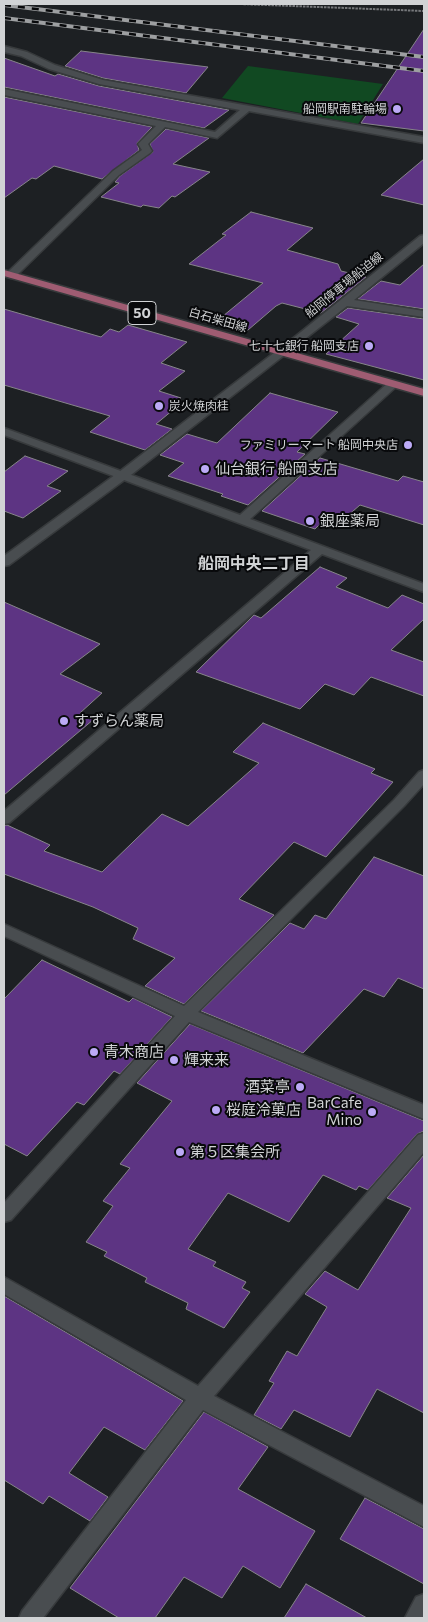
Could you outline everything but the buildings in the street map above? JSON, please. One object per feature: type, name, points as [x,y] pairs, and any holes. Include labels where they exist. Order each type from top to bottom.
[{"type":"main road","name":"白石柴田線","points":[[7,274],[424,393]]},
{"type":"street","points":[[4,49],[24,54],[52,68],[82,77],[424,140]]},
{"type":"street","points":[[6,95],[216,135],[247,108]]},
{"type":"street","points":[[7,274],[116,172],[147,151],[143,144],[163,124]]},
{"type":"street","name":"船岡停車場船迫線","points":[[4,562],[123,475],[281,353],[424,238]]},
{"type":"street","points":[[345,302],[424,314]]},
{"type":"street","points":[[241,520],[393,384]]},
{"type":"street","points":[[4,431],[424,588]]},
{"type":"street","points":[[4,819],[320,549]]},
{"type":"street","points":[[4,1215],[186,1014],[398,803],[424,774]]},
{"type":"street","points":[[4,930],[186,1014],[424,1112]]},
{"type":"street","points":[[30,1618],[200,1398],[424,1140]]},
{"type":"street","points":[[4,1285],[200,1398],[424,1517]]},
{"type":"street","points":[[416,1618],[424,1604]]},
{"type":"path","points":[[240,4],[424,11]]},
{"type":"green space","points":[[248,66],[383,84],[358,124],[222,98]]},
{"type":"railway","points":[[4,5],[424,57]]},
{"type":"railway","points":[[4,18],[424,71]]},
{"type":"place","name":"船岡駅南駐輪場","points":[[397,109]]},
{"type":"place","name":"七十七銀行 船岡支店","points":[[369,346]]},
{"type":"place","name":"炭火焼肉桂","points":[[159,406]]},
{"type":"place","name":"ファミリーマート 船岡中央店","points":[[408,445]]},
{"type":"place","name":"仙台銀行 船岡支店","points":[[205,469]]},
{"type":"place","name":"銀座薬局","points":[[310,521]]},
{"type":"place","name":"すずらん薬局","points":[[64,721]]},
{"type":"place","name":"青木商店","points":[[94,1052]]},
{"type":"place","name":"輝来来","points":[[174,1060]]},
{"type":"place","name":"酒菜亭","points":[[300,1087]]},
{"type":"place","name":"桜庭冷菓店","points":[[216,1110]]},
{"type":"place","name":"BarCafe Mino","points":[[372,1112]]},
{"type":"place","name":"第５区集会所","points":[[180,1152]]},
{"type":"district","name":"船岡中央二丁目","points":[[254,564]]}]
